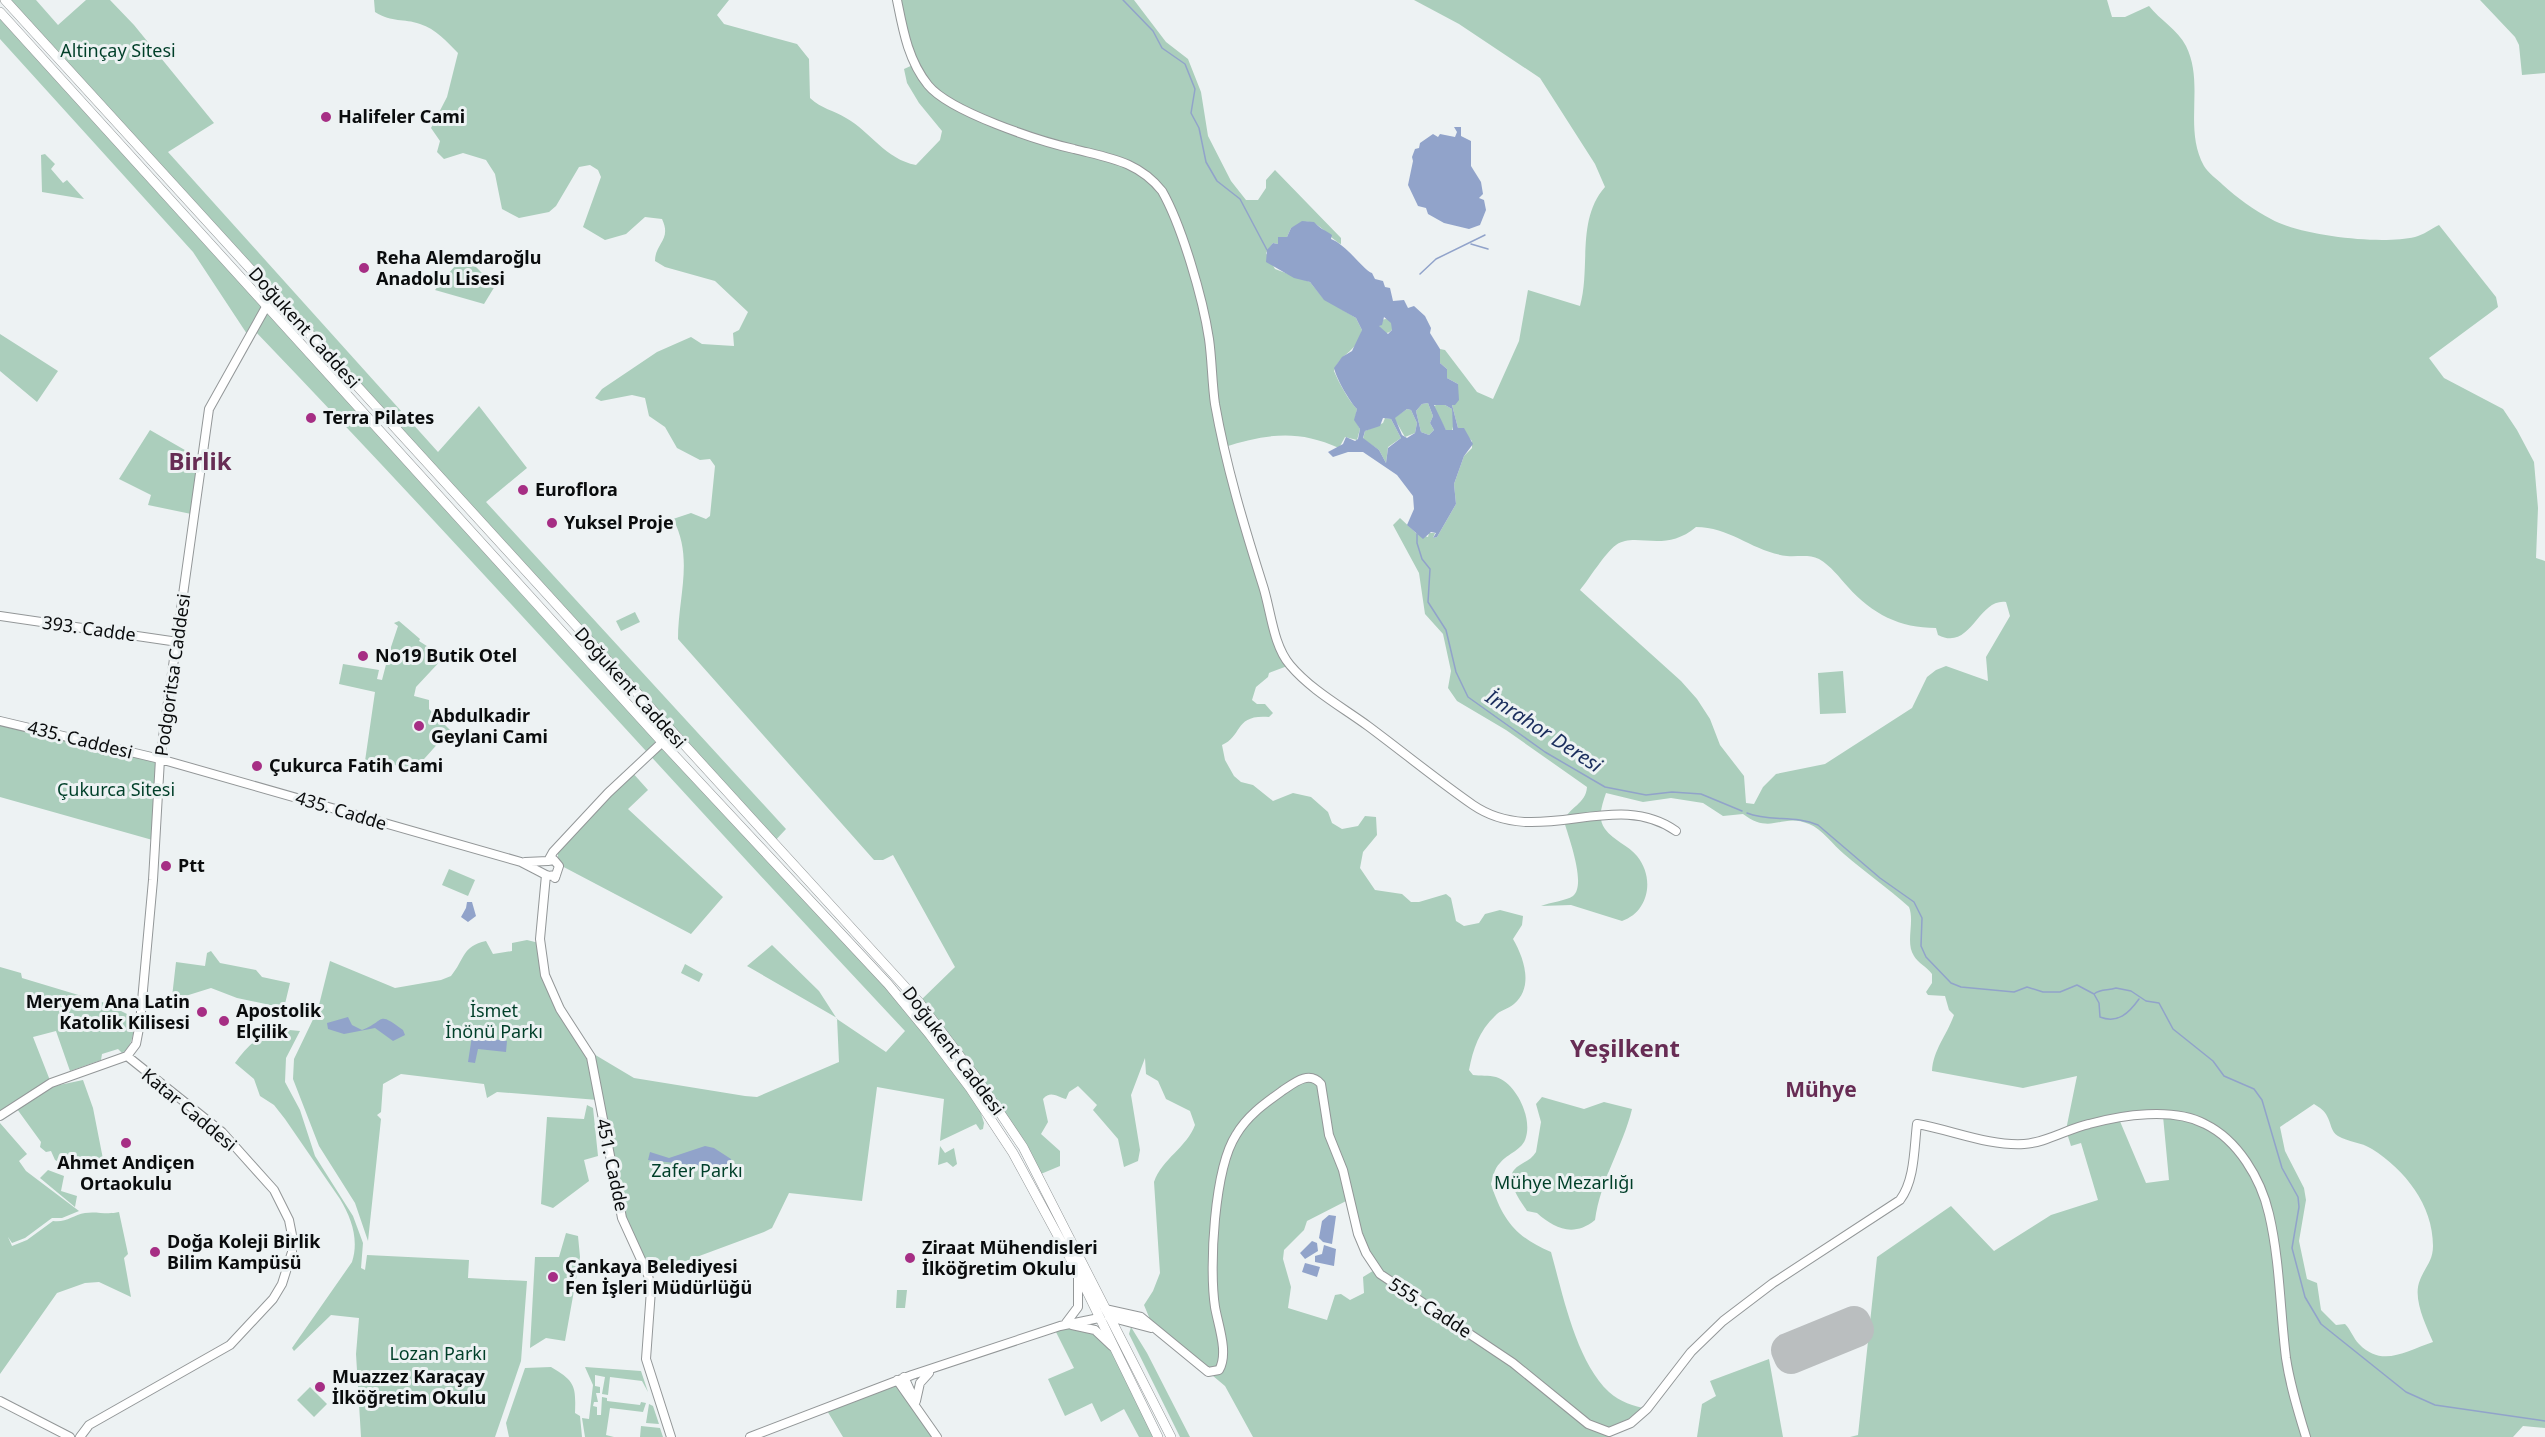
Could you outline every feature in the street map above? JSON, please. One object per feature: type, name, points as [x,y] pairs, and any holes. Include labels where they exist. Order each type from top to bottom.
[{"type":"main road","name":"Doğukent Caddesi","points":[[5,0],[671,734],[904,986],[942,1032],[1023,1147],[1102,1314],[1114,1349],[1158,1437]]},
{"type":"main road","name":"Doğukent Caddesi","points":[[0,12],[662,742],[888,984],[930,1035],[1007,1144],[1077,1271],[1102,1314],[1119,1337],[1171,1437]]},
{"type":"main road","points":[[266,307],[272,292]]},
{"type":"street","points":[[897,0],[910,54],[929,86],[944,98],[976,114],[1041,139],[1130,164],[1152,179],[1162,191],[1198,289],[1208,336],[1215,404],[1236,496],[1277,636],[1290,664],[1310,683],[1488,814],[1520,823],[1539,824],[1622,814],[1662,820],[1677,831]]},
{"type":"street","points":[[0,19],[15,28]]},
{"type":"street","name":"Podgoritsa Caddesi","points":[[127,1056],[136,1044],[140,1023],[153,880],[160,759],[209,409],[266,307]]},
{"type":"street","name":"393. Cadde","points":[[0,616],[178,642]]},
{"type":"street","name":"435. Caddesi","points":[[0,721],[160,759]]},
{"type":"street","points":[[546,897],[546,875],[543,867],[547,861],[608,793],[671,734]]},
{"type":"street","name":"435. Cadde","points":[[160,759],[521,862]]},
{"type":"street","points":[[546,897],[560,869],[558,852],[563,843]]},
{"type":"street","points":[[521,862],[558,863]]},
{"type":"street","points":[[521,862],[546,875],[556,875]]},
{"type":"street","name":"451. Cadde","points":[[546,897],[540,939],[545,975],[560,1009],[591,1057],[622,1218],[648,1275],[651,1290],[646,1359],[671,1437]]},
{"type":"street","name":"Katar Caddesi","points":[[0,1116],[51,1083],[127,1056],[222,1132],[274,1190],[289,1220],[292,1252],[282,1284],[273,1299],[230,1345],[89,1425],[80,1437]]},
{"type":"street","name":"555. Cadde","points":[[1102,1314],[1137,1315],[1208,1372],[1219,1370],[1223,1355],[1212,1284],[1218,1203],[1229,1151],[1234,1138],[1253,1114],[1303,1077],[1311,1077],[1321,1084],[1329,1135],[1343,1170],[1359,1234],[1366,1253],[1380,1274],[1513,1363],[1588,1424],[1598,1430],[1618,1430],[1631,1423],[1647,1409],[1691,1352],[1738,1309],[1900,1200],[1907,1191],[1910,1181],[1917,1124],[1998,1142],[2018,1144],[2033,1143],[2092,1123],[2137,1117],[2185,1118],[2204,1123],[2214,1129],[2249,1165],[2265,1197],[2280,1285],[2289,1377],[2306,1437]]},
{"type":"street","points":[[1063,1325],[1075,1314],[1079,1303],[1077,1271]]},
{"type":"street","points":[[750,1437],[942,1366],[1102,1314],[1157,1330]]},
{"type":"street","points":[[1119,1337],[1121,1326],[1129,1321]]},
{"type":"street","points":[[1063,1325],[1092,1329],[1114,1349]]},
{"type":"street","points":[[902,1381],[929,1373],[942,1366]]},
{"type":"street","points":[[916,1404],[918,1388],[929,1373]]},
{"type":"street","points":[[902,1381],[923,1417]]},
{"type":"street","points":[[902,1381],[937,1437]]},
{"type":"street","points":[[0,1401],[70,1437]]},
{"type":"green space","name":"Altinçay Sitesi","points":[[5,0],[36,0],[58,25],[86,0],[110,0],[134,25],[214,123],[168,152],[438,452],[479,406],[527,468],[486,502],[786,829],[772,844]]},
{"type":"green space","points":[[374,0],[729,0],[717,15],[724,24],[797,44],[809,59],[810,98],[855,124],[896,157],[916,165],[940,140],[942,131],[919,103],[907,83],[904,69],[915,64],[897,0],[1134,0],[1166,42],[1188,59],[1201,92],[1208,136],[1231,181],[1246,200],[1258,200],[1266,188],[1266,180],[1275,170],[1341,238],[1341,244],[1310,222],[1291,228],[1287,237],[1278,239],[1278,244],[1273,243],[1266,253],[1275,269],[1310,282],[1323,298],[1356,318],[1362,330],[1354,347],[1340,360],[1334,371],[1344,392],[1357,409],[1355,420],[1360,429],[1357,440],[1345,437],[1339,448],[1309,438],[1282,436],[1254,439],[1224,447],[1271,611],[1290,665],[1269,673],[1268,677],[1256,687],[1252,700],[1257,704],[1265,704],[1273,713],[1269,717],[1258,717],[1244,722],[1229,741],[1222,745],[1225,760],[1234,776],[1241,782],[1253,785],[1273,801],[1293,793],[1311,797],[1328,812],[1332,823],[1342,829],[1358,826],[1365,816],[1376,817],[1377,835],[1363,852],[1360,868],[1375,890],[1402,894],[1411,902],[1446,894],[1451,898],[1456,921],[1464,926],[1479,923],[1485,914],[1500,910],[1523,916],[1522,925],[1513,939],[1521,955],[1525,972],[1524,989],[1514,1004],[1497,1014],[1489,1022],[1475,1048],[1469,1070],[1473,1075],[1496,1077],[1510,1086],[1521,1102],[1527,1120],[1524,1141],[1498,1165],[1491,1184],[1512,1226],[1529,1240],[1551,1252],[1579,1345],[1598,1379],[1609,1392],[1618,1398],[1647,1409],[1609,1432],[1609,1437],[1253,1437],[1225,1386],[1145,1319],[1149,1317],[1144,1305],[1160,1273],[1154,1182],[1163,1166],[1191,1133],[1195,1125],[1190,1111],[1166,1099],[1158,1081],[1146,1074],[1145,1058],[1131,1095],[1140,1150],[1138,1161],[1124,1167],[1118,1139],[1093,1110],[1097,1105],[1078,1086],[1069,1092],[1066,1099],[1054,1095],[1046,1096],[1043,1099],[1048,1122],[1041,1134],[1060,1151],[1060,1166],[1036,1176],[1023,1147],[919,1002],[955,967],[893,855],[883,860],[874,860],[678,639],[684,563],[683,548],[673,519],[691,513],[706,519],[710,516],[715,466],[710,459],[700,460],[677,448],[665,427],[649,416],[645,398],[632,395],[601,401],[595,398],[602,389],[657,352],[691,337],[702,344],[734,346],[733,333],[739,330],[748,312],[715,281],[665,267],[655,261],[665,232],[662,219],[645,217],[626,234],[605,240],[583,227],[601,177],[598,170],[590,165],[579,167],[556,206],[549,212],[519,218],[502,209],[495,174],[486,160],[463,153],[444,159],[437,152],[440,141],[431,128],[447,97],[458,53],[441,36],[426,26],[387,18],[375,12]],"holes":[[[1350,1199],[1376,1269],[1363,1277],[1364,1293],[1350,1300],[1341,1294],[1335,1295],[1327,1320],[1288,1308],[1291,1287],[1283,1259],[1284,1250],[1304,1230],[1307,1221]]]},
{"type":"green space","points":[[1414,0],[2107,0],[2112,17],[2125,17],[2149,6],[2186,46],[2194,75],[2194,121],[2198,151],[2206,169],[2228,190],[2271,219],[2284,225],[2321,234],[2362,239],[2400,239],[2418,236],[2439,225],[2496,297],[2498,307],[2429,358],[2444,378],[2503,409],[2517,430],[2534,462],[2538,508],[2536,558],[2545,561],[2545,1428],[2523,1426],[2513,1437],[1850,1437],[1858,1435],[1877,1257],[1951,1206],[1994,1251],[2051,1215],[2098,1200],[2081,1143],[2071,1146],[2066,1130],[2077,1076],[2023,1088],[1932,1071],[1938,1049],[1954,1015],[1949,1010],[1945,996],[1928,995],[1926,992],[1932,983],[1932,974],[1911,951],[1909,907],[1818,830],[1800,821],[1762,823],[1743,814],[1723,816],[1703,803],[1671,798],[1643,802],[1606,793],[1601,820],[1605,829],[1634,852],[1643,865],[1647,884],[1643,902],[1631,917],[1622,921],[1571,905],[1541,906],[1570,898],[1577,890],[1577,871],[1564,821],[1584,798],[1587,787],[1506,730],[1457,701],[1448,688],[1451,671],[1443,634],[1425,614],[1419,573],[1393,525],[1400,518],[1416,533],[1428,537],[1429,533],[1435,533],[1433,538],[1437,537],[1456,504],[1454,484],[1464,456],[1472,448],[1472,441],[1458,428],[1452,405],[1458,399],[1458,384],[1447,378],[1447,369],[1440,363],[1440,349],[1445,350],[1477,392],[1493,399],[1519,341],[1528,290],[1580,306],[1590,214],[1605,187],[1595,164],[1540,78],[1459,24]],"holes":[[[1696,527],[1720,531],[1775,554],[1819,559],[1831,568],[1857,597],[1877,612],[1910,625],[1936,628],[1938,635],[1949,638],[1967,631],[1988,608],[1996,603],[2006,602],[2010,616],[1986,657],[1988,681],[1946,666],[1936,670],[1927,677],[1912,708],[1825,764],[1776,774],[1763,787],[1754,804],[1746,803],[1744,776],[1720,745],[1710,719],[1697,699],[1681,681],[1580,590],[1616,545],[1632,540],[1673,539]],[[2314,1104],[2326,1114],[2336,1134],[2372,1149],[2395,1167],[2415,1190],[2428,1216],[2432,1231],[2432,1256],[2420,1280],[2418,1295],[2421,1311],[2433,1342],[2404,1353],[2376,1355],[2359,1344],[2345,1324],[2336,1325],[2321,1310],[2317,1283],[2307,1279],[2299,1241],[2306,1200],[2304,1188],[2285,1151],[2280,1127]],[[2163,1116],[2169,1180],[2146,1183],[2119,1119]]]},
{"type":"green space","points":[[2480,0],[2545,0],[2545,73],[2522,75],[2519,45],[2515,37]]},
{"type":"green space","points":[[0,19],[15,28],[917,1018],[979,1107],[984,1123],[983,1129],[980,1130],[976,1124],[940,1141],[944,1099],[877,1087],[862,1201],[789,1193],[772,1228],[648,1275],[627,1232],[598,1100],[497,1092],[487,1098],[484,1084],[401,1074],[383,1084],[381,1112],[377,1115],[381,1119],[368,1241],[355,1203],[319,1146],[293,1079],[294,1059],[318,1009],[330,961],[395,988],[441,980],[451,976],[468,950],[478,943],[486,941],[493,954],[512,951],[512,943],[527,940],[539,943],[545,975],[587,1050],[634,1078],[745,1096],[757,1097],[839,1062],[837,1019],[886,1052],[905,1031],[499,591],[254,330],[249,337],[193,252],[0,39]]},
{"type":"green space","points":[[45,154],[55,164],[51,169],[63,183],[67,180],[84,199],[42,192],[41,155]]},
{"type":"green space","points":[[464,255],[495,286],[484,304],[435,290]]},
{"type":"green space","points":[[1386,319],[1391,321],[1393,326],[1391,331],[1386,333],[1381,331],[1379,326],[1381,321]]},
{"type":"green space","points":[[0,334],[58,371],[37,402],[0,371]]},
{"type":"green space","points":[[1428,403],[1433,416],[1430,423],[1434,430],[1429,435],[1421,432],[1416,411],[1422,404]]},
{"type":"green space","points":[[1445,405],[1452,409],[1454,422],[1452,431],[1446,430],[1433,407]]},
{"type":"green space","points":[[1407,409],[1411,410],[1417,423],[1415,433],[1405,437],[1394,418]]},
{"type":"green space","points":[[1385,418],[1391,419],[1401,438],[1388,447],[1386,463],[1379,450],[1363,439],[1365,431],[1383,423]]},
{"type":"green space","points":[[150,430],[204,461],[196,515],[148,505],[151,495],[119,479]]},
{"type":"green space","points":[[635,612],[640,622],[621,631],[616,621]]},
{"type":"green space","points":[[399,621],[420,639],[419,641],[444,657],[416,687],[414,696],[429,700],[429,709],[450,730],[416,768],[365,761],[375,692],[339,684],[343,664],[379,670],[377,679],[382,680],[389,653],[386,649],[390,650],[398,626],[394,623]]},
{"type":"green space","points":[[1843,671],[1846,713],[1820,714],[1818,673]]},
{"type":"green space","name":"Çukurca Sitesi","points":[[0,721],[160,759],[156,841],[0,797]]},
{"type":"green space","points":[[631,771],[648,790],[628,809],[723,897],[691,934],[558,864],[558,852]]},
{"type":"green space","points":[[449,869],[475,880],[468,896],[442,885]]},
{"type":"green space","points":[[772,945],[819,991],[836,1017],[747,966]]},
{"type":"green space","points":[[211,951],[220,963],[256,970],[262,977],[290,983],[284,1008],[237,998],[211,988],[179,998],[172,997],[176,962],[205,966],[207,953]]},
{"type":"green space","points":[[685,964],[703,974],[699,982],[681,973]]},
{"type":"green space","points":[[0,967],[21,973],[22,978],[105,1003],[135,1018],[129,1047],[122,1053],[118,1049],[102,1054],[101,1060],[70,1071],[56,1031],[33,1037],[51,1083],[0,1116]]},
{"type":"green space","name":"Lozan Parkı","points":[[279,1029],[300,1031],[286,1058],[285,1082],[300,1110],[315,1156],[353,1216],[363,1243],[361,1268],[365,1270],[367,1255],[469,1260],[468,1278],[527,1281],[521,1361],[495,1437],[361,1437],[356,1354],[359,1318],[331,1315],[294,1351],[292,1348],[352,1262],[355,1246],[351,1222],[340,1199],[285,1119],[274,1105],[260,1096],[254,1079],[235,1063],[254,1042],[266,1033]]},
{"type":"green space","points":[[83,1080],[93,1108],[103,1159],[61,1163],[55,1160],[51,1151],[46,1152],[40,1147],[41,1142],[17,1109],[50,1087]]},
{"type":"green space","name":"Mühye Mezarlığı","points":[[1542,1097],[1584,1109],[1604,1102],[1632,1109],[1602,1191],[1595,1220],[1579,1229],[1557,1227],[1537,1213],[1527,1211],[1511,1180],[1514,1170],[1536,1152],[1541,1122],[1536,1104]]},
{"type":"green space","points":[[587,1105],[593,1108],[598,1156],[584,1160],[589,1181],[553,1208],[541,1204],[547,1117],[584,1119]]},
{"type":"green space","points":[[0,1123],[27,1154],[19,1161],[26,1171],[79,1211],[62,1218],[52,1218],[25,1238],[12,1243],[8,1237],[12,1246],[27,1240],[53,1221],[62,1221],[85,1213],[119,1212],[128,1254],[124,1258],[131,1297],[99,1282],[85,1283],[57,1293],[0,1374]]},
{"type":"green space","points":[[940,1146],[945,1153],[954,1148],[957,1164],[953,1167],[947,1162],[938,1165]]},
{"type":"green space","points":[[48,1170],[64,1176],[61,1191],[77,1196],[75,1207],[40,1178]]},
{"type":"green space","points":[[566,1233],[578,1236],[580,1257],[565,1341],[546,1338],[530,1348],[535,1257],[559,1257]]},
{"type":"green space","points":[[897,1290],[907,1290],[905,1308],[896,1308]]},
{"type":"green space","points":[[1131,1327],[1147,1353],[1190,1437],[1180,1437],[1129,1334]]},
{"type":"green space","points":[[1054,1328],[1087,1328],[1107,1341],[1158,1437],[1139,1437],[1124,1409],[1101,1422],[1092,1403],[1065,1416],[1048,1379],[1074,1368]]},
{"type":"green space","points":[[1769,1359],[1783,1437],[1697,1437],[1702,1404],[1716,1396],[1710,1381]]},
{"type":"green space","points":[[551,1367],[565,1376],[572,1385],[575,1396],[575,1413],[580,1416],[582,1437],[509,1437],[506,1423],[525,1368]]},
{"type":"green space","points":[[585,1367],[641,1371],[648,1392],[642,1381],[610,1377],[608,1395],[602,1394],[605,1377],[595,1375],[595,1386],[600,1387],[600,1393],[596,1393],[598,1402],[594,1402],[593,1406],[597,1407],[597,1415],[601,1415],[602,1397],[607,1398],[607,1401],[640,1405],[641,1402],[646,1403],[643,1412],[610,1408],[606,1435],[614,1437],[585,1437],[582,1418],[589,1419],[593,1385]]},
{"type":"green space","points":[[900,1385],[937,1437],[843,1437],[826,1409]]},
{"type":"green space","points":[[310,1387],[327,1404],[314,1417],[297,1400]]},
{"type":"green space","points":[[649,1404],[653,1406],[659,1424],[646,1423]]},
{"type":"green space","points":[[641,1426],[660,1428],[663,1437],[640,1437]]},
{"type":"water","points":[[1454,127],[1461,127],[1461,136],[1471,141],[1471,166],[1481,182],[1483,194],[1479,198],[1484,200],[1486,210],[1480,225],[1469,229],[1444,223],[1428,214],[1426,208],[1418,206],[1408,185],[1415,149],[1433,134],[1438,137],[1440,134],[1455,137],[1457,132]]},
{"type":"water","points":[[1302,221],[1314,222],[1332,235],[1331,239],[1349,252],[1372,273],[1375,279],[1383,281],[1385,287],[1390,288],[1393,301],[1404,300],[1408,308],[1414,306],[1425,316],[1431,328],[1430,333],[1440,349],[1440,363],[1447,369],[1447,378],[1458,384],[1459,400],[1452,405],[1458,428],[1464,428],[1473,444],[1464,456],[1454,484],[1456,504],[1437,537],[1433,538],[1436,533],[1431,532],[1423,539],[1407,525],[1414,509],[1413,496],[1397,475],[1363,452],[1348,452],[1333,457],[1328,452],[1343,444],[1346,437],[1355,441],[1358,439],[1360,429],[1354,420],[1357,409],[1344,390],[1334,368],[1342,357],[1352,351],[1362,330],[1356,318],[1324,300],[1310,282],[1294,278],[1266,262],[1267,250],[1273,243],[1278,244],[1278,237],[1287,237],[1291,228]],"holes":[[[1384,317],[1391,323],[1392,330],[1388,334],[1379,326],[1382,325]],[[1428,403],[1433,416],[1430,423],[1434,430],[1429,435],[1421,432],[1416,411],[1422,404]],[[1434,405],[1445,405],[1452,409],[1453,430],[1446,430]],[[1407,409],[1411,410],[1417,423],[1415,433],[1407,438],[1402,435],[1395,418]],[[1383,418],[1391,419],[1401,438],[1388,448],[1386,463],[1379,450],[1363,438],[1365,431],[1380,426]]]},
{"type":"water","points":[[467,902],[472,902],[476,916],[468,922],[461,917]]},
{"type":"water","points":[[348,1017],[352,1025],[362,1030],[381,1019],[389,1020],[403,1030],[405,1035],[393,1041],[375,1028],[344,1034],[328,1029],[327,1023]]},
{"type":"water","points":[[472,1036],[507,1041],[506,1052],[478,1049],[475,1063],[468,1062]]},
{"type":"water","points":[[705,1146],[714,1148],[731,1159],[729,1169],[648,1160],[650,1152],[669,1158]]},
{"type":"water","points":[[1329,1215],[1336,1216],[1332,1244],[1323,1242],[1319,1238],[1322,1221]]},
{"type":"water","points":[[1312,1241],[1317,1243],[1318,1251],[1305,1259],[1300,1253]]},
{"type":"water","points":[[1324,1245],[1336,1249],[1334,1266],[1315,1262],[1315,1256],[1322,1254]]},
{"type":"water","points":[[1305,1263],[1320,1267],[1317,1277],[1302,1272]]},
{"type":"waterway","points":[[1123,0],[1153,31],[1162,48],[1185,64],[1195,89],[1191,113],[1199,128],[1206,162],[1217,181],[1240,199],[1267,250]]},
{"type":"waterway","points":[[1420,274],[1436,259],[1485,235]]},
{"type":"waterway","points":[[1471,244],[1488,249]]},
{"type":"waterway","name":"İmrahor Deresi","points":[[1417,534],[1422,559],[1430,569],[1428,602],[1446,630],[1456,672],[1468,697],[1545,752],[1605,787],[1646,795],[1672,792],[1701,794],[1742,811]]},
{"type":"waterway","name":"İmrahor Deresi","points":[[1747,813],[1755,816],[1800,820],[1818,825],[1880,878],[1914,902],[1922,918],[1921,946],[1926,957],[1951,983],[1961,987],[2014,992],[2027,987],[2043,992],[2060,992],[2077,985],[2094,994],[2116,988],[2131,991],[2146,1001],[2159,1003],[2173,1029],[2213,1061],[2224,1076],[2254,1089],[2262,1100],[2282,1168],[2298,1197],[2299,1207],[2292,1248],[2305,1297],[2321,1324],[2406,1392],[2435,1405],[2545,1421]]},
{"type":"waterway","name":"İmrahor Deresi","points":[[2094,994],[2099,1003],[2100,1017],[2106,1019],[2122,1016],[2139,999]]},
{"type":"runway","points":[[1854,1323],[1857,1330],[1791,1357],[1788,1350],[1854,1323]]},
{"type":"place","name":"Halifeler Cami","points":[[326,117]]},
{"type":"place","name":"Reha Alemdaroğlu Anadolu Lisesi","points":[[364,268]]},
{"type":"place","name":"Terra Pilates","points":[[311,418]]},
{"type":"place","name":"Euroflora","points":[[523,490]]},
{"type":"place","name":"Yuksel Proje","points":[[552,523]]},
{"type":"place","name":"No19 Butik Otel","points":[[363,656]]},
{"type":"place","name":"Abdulkadir Geylani Cami","points":[[419,726]]},
{"type":"place","name":"Çukurca Fatih Cami","points":[[257,766]]},
{"type":"place","name":"Ptt","points":[[166,866]]},
{"type":"place","name":"Meryem Ana Latin Katolik Kilisesi","points":[[202,1012]]},
{"type":"place","name":"Apostolik Elçilik","points":[[224,1021]]},
{"type":"place","name":"Ahmet Andiçen Ortaokulu","points":[[126,1143]]},
{"type":"place","name":"Doğa Koleji Birlik Bilim Kampüsü","points":[[155,1252]]},
{"type":"place","name":"Ziraat Mühendisleri İlköğretim Okulu","points":[[910,1258]]},
{"type":"place","name":"Çankaya Belediyesi Fen İşleri Müdürlüğü","points":[[553,1277]]},
{"type":"place","name":"Muazzez Karaçay İlköğretim Okulu","points":[[320,1387]]},
{"type":"district","name":"Birlik","points":[[200,462]]},
{"type":"district","name":"Yeşilkent","points":[[1625,1049]]},
{"type":"district","name":"Mühye","points":[[1821,1090]]},
{"type":"park label","name":"İsmet İnönü Parkı","points":[[494,1021]]},
{"type":"park label","name":"Zafer Parkı","points":[[697,1171]]}]
